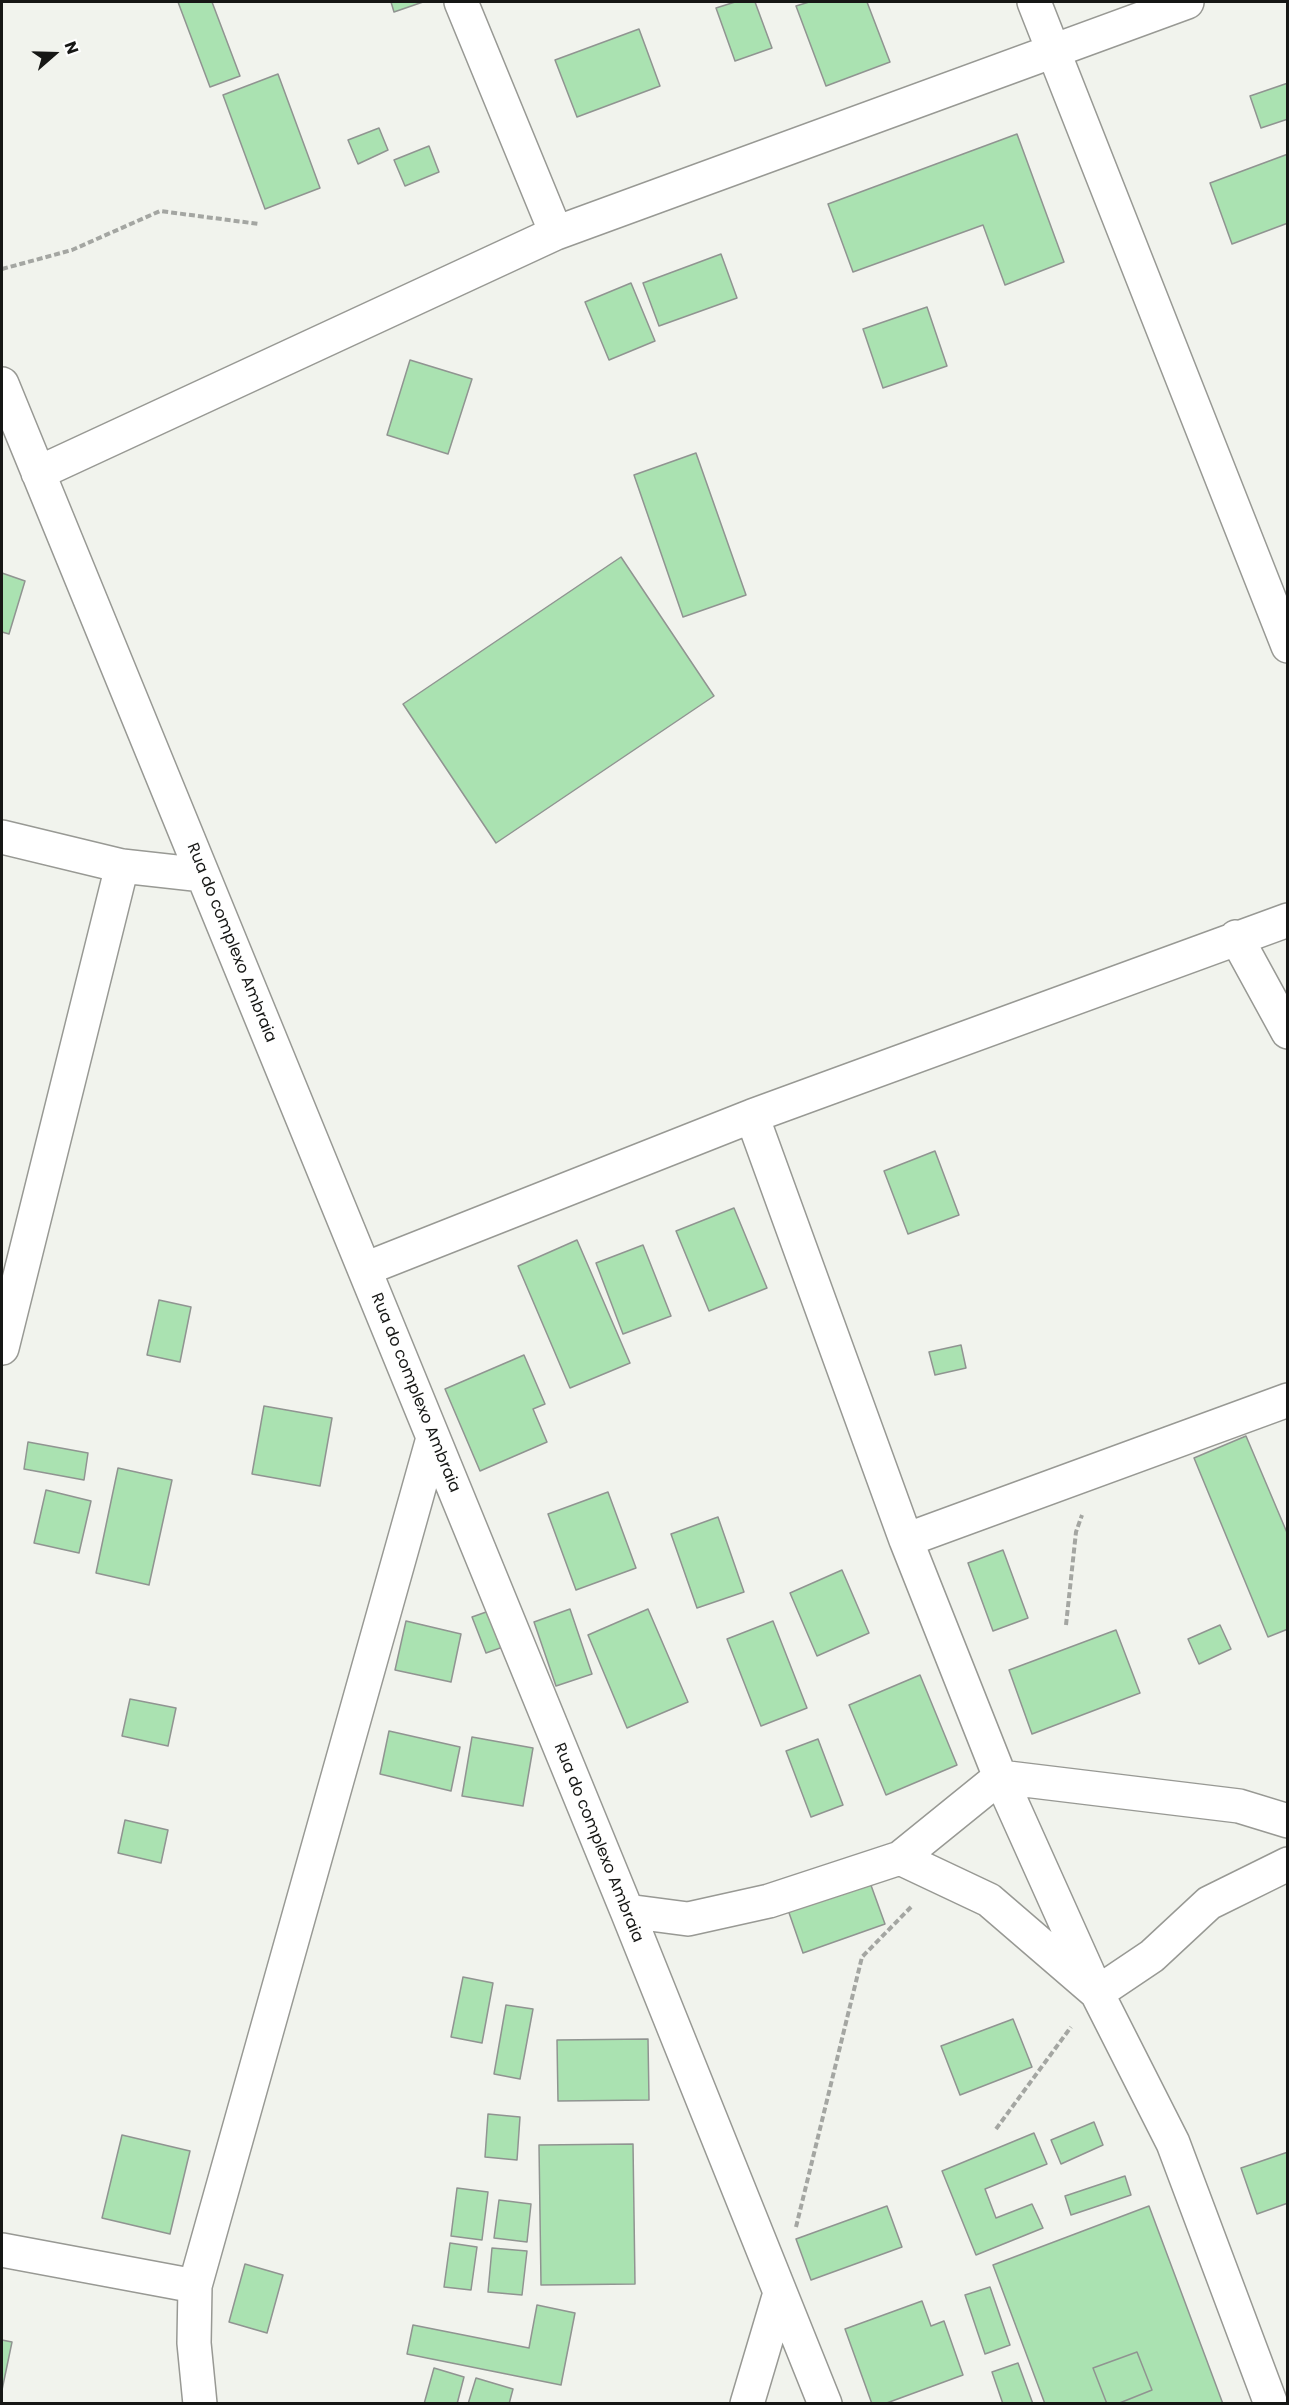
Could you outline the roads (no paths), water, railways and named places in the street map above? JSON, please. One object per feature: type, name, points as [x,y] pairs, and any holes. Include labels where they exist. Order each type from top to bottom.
[{"type":"street","points":[[461,2],[556,233]]},
{"type":"street","points":[[1034,2],[1287,646]]},
{"type":"street","points":[[38,472],[556,233],[1187,2]]},
{"type":"street","name":"Rua do complexo Ambraia","points":[[2,384],[627,1911],[825,2403]]},
{"type":"street","points":[[2,837],[122,866],[203,875]]},
{"type":"street","points":[[2,1348],[122,866]]},
{"type":"street","points":[[365,1269],[752,1116],[1287,920]]},
{"type":"street","points":[[1236,937],[1287,1032]]},
{"type":"street","points":[[752,1116],[906,1540],[1000,1777],[1096,1993],[1173,2143],[1271,2403]]},
{"type":"street","points":[[906,1540],[1097,1472],[1287,1400]]},
{"type":"street","points":[[200,2403],[194,2343],[195,2286],[433,1438]]},
{"type":"street","points":[[627,1911],[688,1919],[769,1901],[900,1858],[1000,1777],[1239,1806],[1287,1821]]},
{"type":"street","points":[[900,1858],[989,1900],[1096,1993]]},
{"type":"street","points":[[1096,1993],[1152,1956],[1209,1903],[1287,1864]]},
{"type":"street","points":[[2,2250],[195,2286]]},
{"type":"street","points":[[747,2403],[780,2293]]}]
